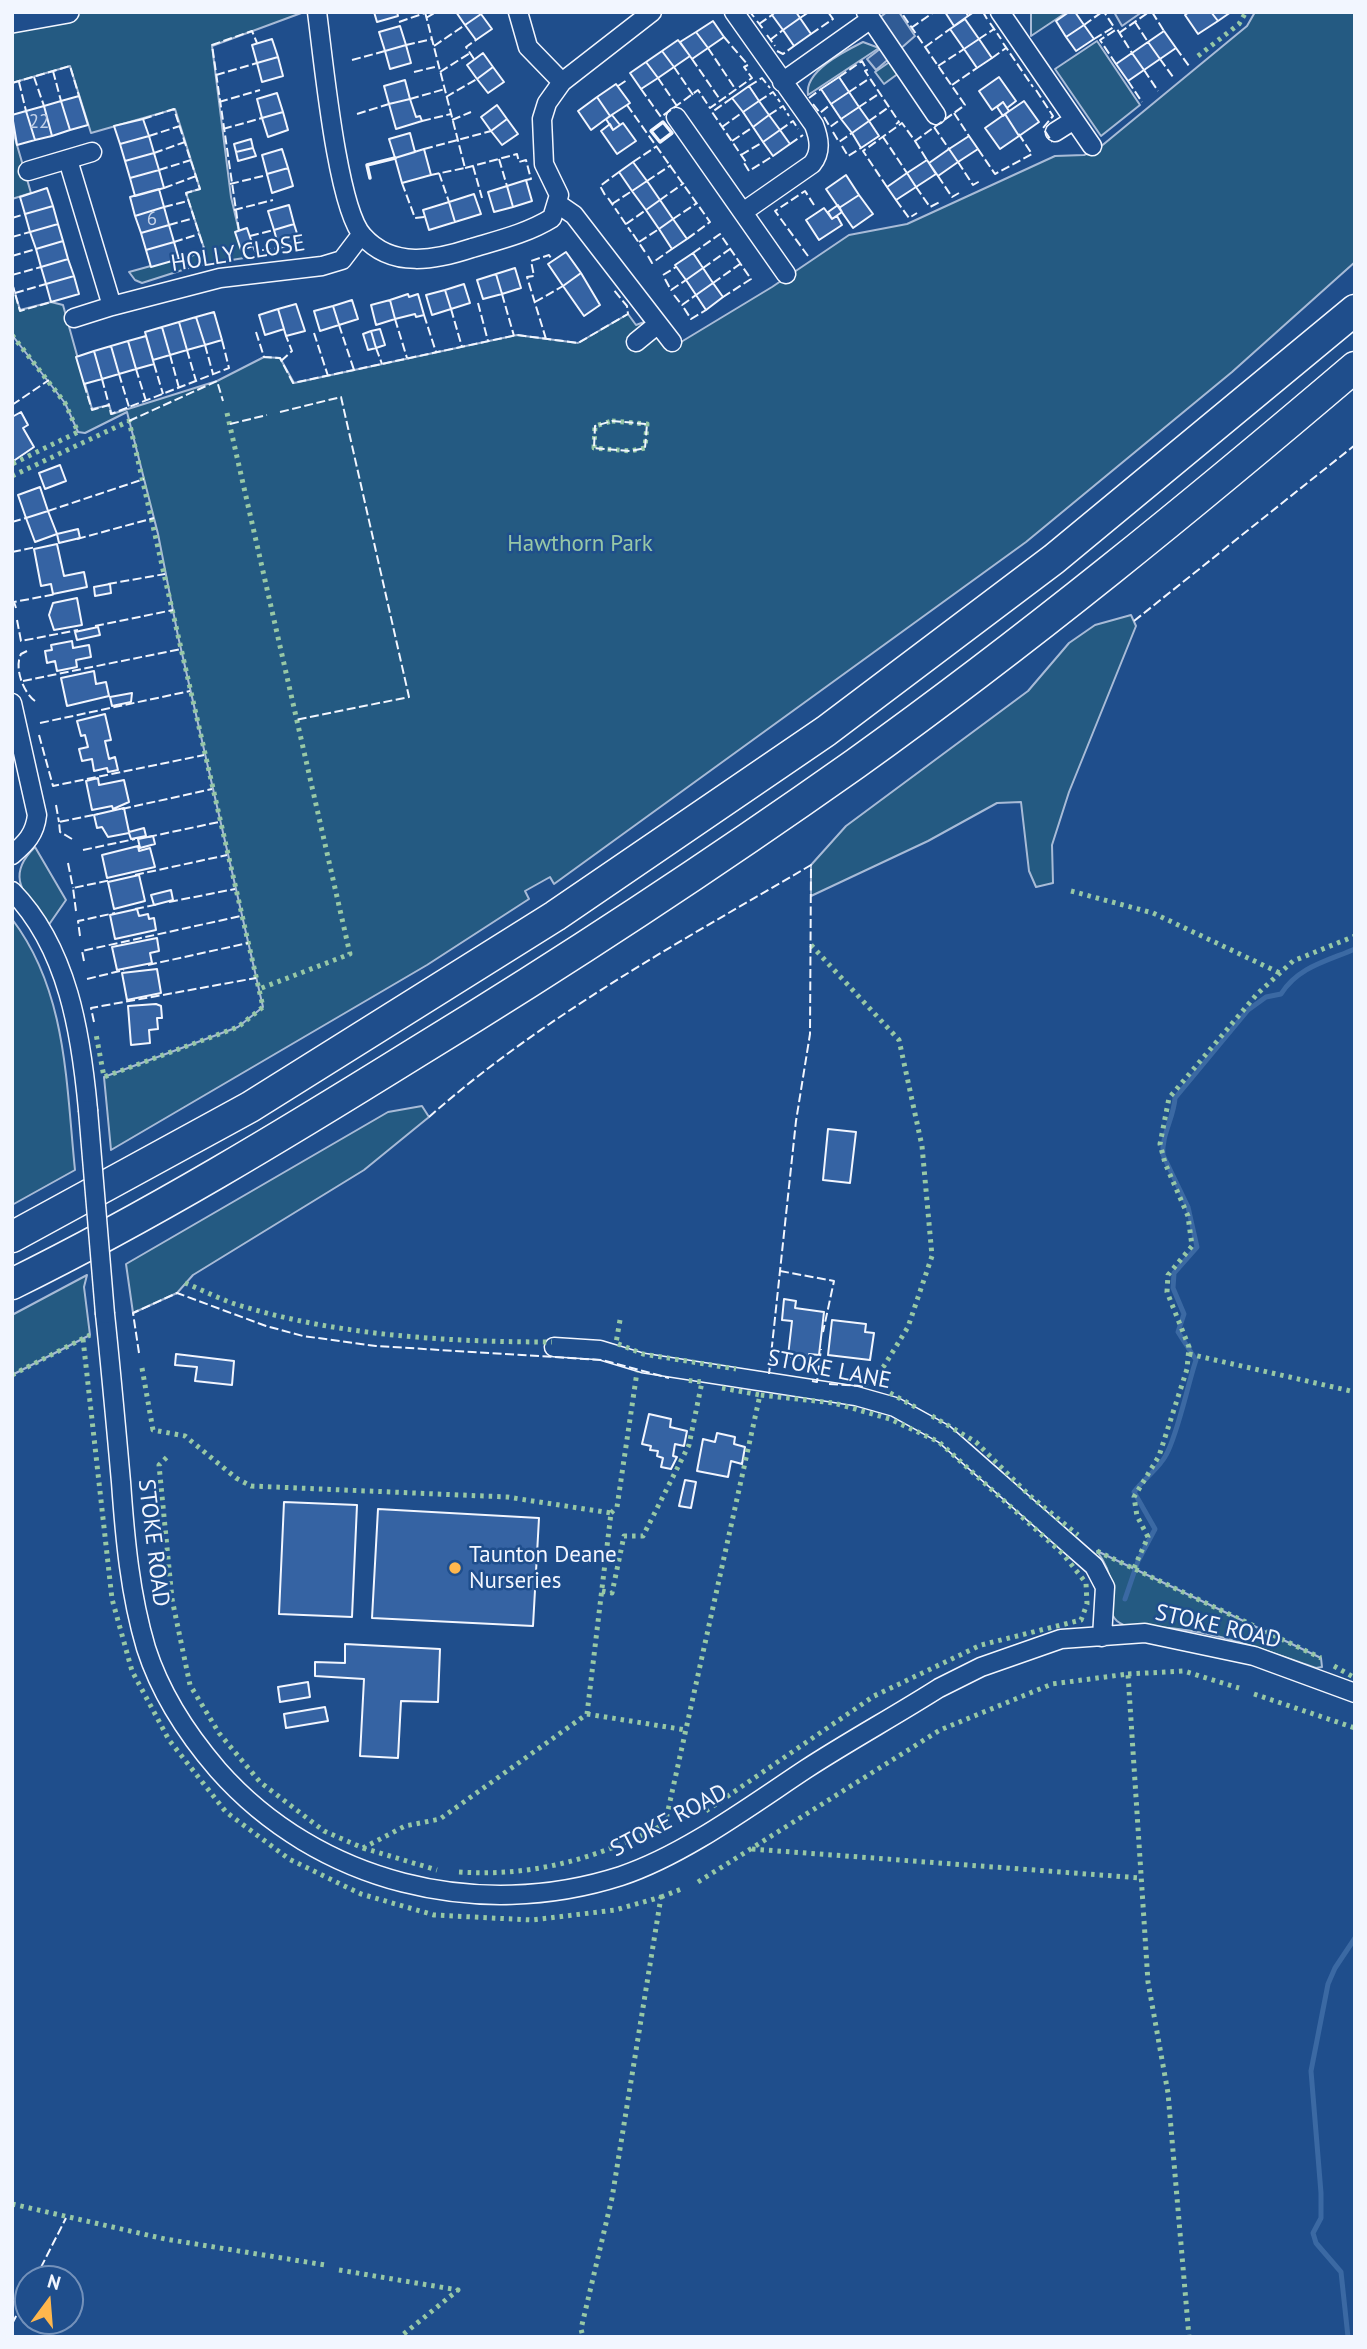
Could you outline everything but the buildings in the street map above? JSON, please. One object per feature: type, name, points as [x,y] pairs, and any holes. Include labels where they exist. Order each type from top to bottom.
[{"type":"highway","points":[[12,1237],[250,1107],[555,916],[826,731],[1054,559],[1355,310]]},
{"type":"highway","points":[[12,1284],[79,1251],[273,1141],[578,953],[856,763],[1083,591],[1355,367]]},
{"type":"street","points":[[12,22],[68,12]]},
{"type":"street","points":[[317,12],[348,209],[361,235],[389,254],[414,261],[443,258],[536,228],[552,218],[559,194],[544,164],[542,119],[547,103],[562,82],[652,12]]},
{"type":"street","points":[[518,12],[528,47],[562,82]]},
{"type":"street","points":[[734,12],[814,125],[820,139],[818,153],[812,164],[743,212]]},
{"type":"street","points":[[1007,15],[1092,146]]},
{"type":"street","points":[[782,82],[869,16],[936,115]]},
{"type":"street","points":[[676,117],[786,274]]},
{"type":"street","points":[[1055,132],[1074,120]]},
{"type":"street","points":[[29,171],[92,152]]},
{"type":"street","points":[[68,160],[112,306]]},
{"type":"street","points":[[558,204],[574,215],[672,342]]},
{"type":"street","name":"HOLLY CLOSE","points":[[74,318],[219,278],[323,266],[342,260],[361,235]]},
{"type":"street","points":[[636,342],[658,324]]},
{"type":"street","points":[[12,703],[37,814],[36,828],[28,841],[12,855]]},
{"type":"street","name":"STOKE ROAD","points":[[12,891],[44,936],[64,978],[79,1042],[88,1110],[129,1579],[148,1652],[163,1691],[205,1755],[234,1788],[267,1817],[314,1849],[370,1873],[458,1894],[495,1896],[575,1888],[623,1875],[690,1841],[939,1688],[981,1667],[1061,1639],[1145,1633],[1254,1657],[1355,1693]]},
{"type":"street","name":"STOKE LANE","points":[[554,1347],[600,1350],[643,1363],[856,1396],[895,1407],[920,1419],[944,1434],[1094,1566],[1105,1587],[1102,1637]]},
{"type":"green space","points":[[72,12],[304,12],[212,46],[231,197],[239,231],[236,232],[244,258],[195,266],[142,283],[135,280],[129,272],[205,251],[186,193],[200,189],[175,109],[91,133],[70,66],[12,83],[12,24]]},
{"type":"green space","points":[[1031,12],[1067,12],[1031,36]]},
{"type":"green space","name":"Hawthorn Park","points":[[1255,12],[1355,12],[1355,262],[1232,372],[1026,542],[554,884],[550,877],[525,891],[529,899],[427,965],[111,1150],[104,1077],[238,1027],[263,1007],[178,636],[158,534],[127,412],[85,433],[78,432],[65,403],[12,335],[12,283],[20,310],[51,302],[63,305],[92,409],[109,405],[112,414],[217,381],[264,357],[280,358],[294,383],[517,335],[578,343],[628,314],[636,325],[661,316],[681,342],[772,287],[849,235],[907,224],[1055,156],[1084,155],[1099,148],[1247,26]]},
{"type":"green space","points":[[1097,41],[1140,105],[1101,136],[1055,69]]},
{"type":"green space","points":[[863,42],[879,48],[808,95],[808,86],[819,70],[837,56]]},
{"type":"green space","points":[[891,61],[899,73],[884,84],[875,72]]},
{"type":"green space","points":[[12,128],[31,193],[12,199]]},
{"type":"green space","points":[[1131,615],[1136,626],[1069,792],[1052,845],[1053,883],[1036,887],[1029,871],[1021,802],[997,803],[928,841],[811,896],[811,865],[846,826],[1028,691],[1069,643],[1095,625]]},
{"type":"green space","points":[[35,847],[66,900],[48,926],[26,896],[20,878],[21,868]]},
{"type":"green space","points":[[12,919],[44,976],[54,1007],[66,1071],[75,1170],[12,1205]]},
{"type":"green space","points":[[422,1106],[429,1117],[364,1170],[193,1275],[177,1293],[133,1313],[126,1264],[388,1112]]},
{"type":"green space","points":[[87,1275],[84,1287],[90,1335],[12,1375],[12,1315]]},
{"type":"green space","points":[[1097,1551],[1321,1658],[1322,1667],[1316,1668],[1208,1634],[1170,1628],[1136,1628],[1122,1624],[1112,1613],[1110,1576]]},
{"type":"shaded area","points":[[887,12],[899,12],[915,36],[876,70],[867,59],[889,42],[875,21]]},
{"type":"shaded area","points":[[1114,12],[1142,12],[1122,26]]},
{"type":"waterway","points":[[1125,1599],[1138,1561],[1155,1529],[1134,1492],[1166,1455],[1196,1360],[1178,1332],[1184,1314],[1173,1288],[1174,1273],[1197,1247],[1188,1207],[1163,1155],[1175,1098],[1248,1010],[1266,997],[1281,994],[1305,971],[1355,949]]},
{"type":"waterway","points":[[1348,2337],[1341,2272],[1316,2243],[1313,2233],[1321,2218],[1321,2193],[1311,2071],[1328,1984],[1355,1938]]},
{"type":"hedge","points":[[1198,56],[1239,24],[1246,12]]},
{"type":"hedge","points":[[12,335],[65,403],[78,432],[12,464]]},
{"type":"hedge","points":[[227,413],[350,954],[259,989]]},
{"type":"hedge","points":[[12,476],[129,421],[263,1007],[238,1027],[104,1077],[96,1034]]},
{"type":"hedge","points":[[612,421],[647,424],[645,448],[630,451],[594,448],[595,426],[612,421]]},
{"type":"hedge","points":[[1071,891],[1153,913],[1282,974]]},
{"type":"hedge","points":[[1134,1568],[1148,1537],[1137,1516],[1134,1497],[1159,1456],[1187,1369],[1189,1347],[1167,1292],[1168,1275],[1192,1246],[1188,1216],[1165,1163],[1160,1144],[1169,1098],[1257,994],[1293,961],[1355,936]]},
{"type":"hedge","points":[[811,945],[899,1040],[922,1146],[932,1256],[908,1327],[884,1366],[863,1386]]},
{"type":"hedge","points":[[185,1283],[238,1305],[320,1325],[436,1339],[552,1342]]},
{"type":"hedge","points":[[620,1320],[616,1343],[643,1354],[736,1369]]},
{"type":"hedge","points":[[12,1375],[90,1335]]},
{"type":"hedge","points":[[83,1339],[112,1599],[132,1671],[169,1740],[226,1812],[289,1859],[361,1894],[434,1915],[532,1920],[615,1910],[661,1897],[612,2198],[581,2329],[583,2337]]},
{"type":"hedge","points":[[1189,1354],[1355,1392]]},
{"type":"hedge","points":[[142,1368],[153,1430],[185,1436],[236,1478],[251,1486],[507,1497],[611,1513],[587,1714],[440,1819],[405,1826],[363,1848],[324,1831],[260,1782],[219,1733],[190,1685],[172,1599],[159,1465],[167,1457]]},
{"type":"hedge","points":[[611,1513],[617,1507],[637,1372]]},
{"type":"hedge","points":[[602,1591],[612,1593],[624,1536],[643,1536],[689,1445],[702,1382],[685,1380]]},
{"type":"hedge","points":[[722,1388],[760,1395]]},
{"type":"hedge","points":[[890,1393],[917,1408]]},
{"type":"hedge","points":[[459,1872],[514,1871],[565,1863],[615,1847],[665,1824],[760,1395],[834,1403],[890,1419],[939,1442],[1063,1554],[1086,1583],[1087,1604],[1081,1620],[981,1645],[874,1696],[703,1813]]},
{"type":"hedge","points":[[932,1416],[976,1442],[1029,1495],[1078,1535]]},
{"type":"hedge","points":[[1097,1551],[1321,1658]]},
{"type":"hedge","points":[[1334,1666],[1355,1678]]},
{"type":"hedge","points":[[1128,1674],[1184,1671],[1239,1688]]},
{"type":"hedge","points":[[698,1882],[940,1730],[1052,1684],[1128,1674],[1148,1982],[1168,2093],[1189,2337]]},
{"type":"hedge","points":[[1254,1694],[1355,1728]]},
{"type":"hedge","points":[[587,1714],[686,1730]]},
{"type":"hedge","points":[[363,1848],[437,1870]]},
{"type":"hedge","points":[[752,1849],[1141,1878]]},
{"type":"hedge","points":[[661,1897],[684,1888]]},
{"type":"hedge","points":[[12,2204],[165,2239],[325,2265]]},
{"type":"hedge","points":[[339,2270],[458,2290],[400,2337]]},
{"type":"fence","points":[[425,12],[465,168],[431,175]]},
{"type":"fence","points":[[426,18],[436,12]]},
{"type":"fence","points":[[750,12],[754,17]]},
{"type":"fence","points":[[800,18],[809,12]]},
{"type":"fence","points":[[811,34],[833,19],[828,12]]},
{"type":"fence","points":[[887,187],[863,151],[902,123],[915,141],[965,105],[901,12]]},
{"type":"fence","points":[[911,28],[934,12]]},
{"type":"fence","points":[[968,16],[974,12]]},
{"type":"fence","points":[[983,12],[987,19]]},
{"type":"fence","points":[[1084,25],[1102,12]]},
{"type":"fence","points":[[1094,39],[1114,27],[1104,12]]},
{"type":"fence","points":[[1119,33],[1149,12]]},
{"type":"fence","points":[[1152,12],[1164,31]]},
{"type":"fence","points":[[399,22],[425,13]]},
{"type":"fence","points":[[759,24],[772,15]]},
{"type":"fence","points":[[757,21],[764,30]]},
{"type":"fence","points":[[1135,22],[1148,42]]},
{"type":"fence","points":[[990,23],[1001,39]]},
{"type":"fence","points":[[434,46],[465,25]]},
{"type":"fence","points":[[925,47],[950,29]]},
{"type":"fence","points":[[979,39],[994,29]]},
{"type":"fence","points":[[1116,64],[1100,40],[1117,29],[1132,53]]},
{"type":"fence","points":[[770,40],[783,30]]},
{"type":"fence","points":[[239,231],[212,45],[252,31],[257,43]]},
{"type":"fence","points":[[767,35],[775,46]]},
{"type":"fence","points":[[641,89],[661,117],[698,90],[710,108],[752,78],[744,67],[748,65],[724,37]]},
{"type":"fence","points":[[406,45],[432,39]]},
{"type":"fence","points":[[474,59],[466,47],[476,40]]},
{"type":"fence","points":[[1003,43],[1033,87]]},
{"type":"fence","points":[[777,51],[783,54],[794,46]]},
{"type":"fence","points":[[708,48],[736,90]]},
{"type":"fence","points":[[992,58],[1006,48]]},
{"type":"fence","points":[[1176,48],[1189,66]]},
{"type":"fence","points":[[938,66],[964,49]]},
{"type":"fence","points":[[352,60],[385,51]]},
{"type":"fence","points":[[440,72],[470,53]]},
{"type":"fence","points":[[692,59],[721,101]]},
{"type":"fence","points":[[1160,59],[1173,77]]},
{"type":"fence","points":[[839,77],[862,61],[867,70],[865,71],[899,122],[896,124]]},
{"type":"fence","points":[[216,75],[257,63]]},
{"type":"fence","points":[[12,83],[70,66],[79,96]]},
{"type":"fence","points":[[414,72],[439,66]]},
{"type":"fence","points":[[674,67],[693,95]]},
{"type":"fence","points":[[952,85],[977,68]]},
{"type":"fence","points":[[1144,70],[1158,91]]},
{"type":"fence","points":[[53,71],[61,101]]},
{"type":"fence","points":[[34,77],[44,106]]},
{"type":"fence","points":[[658,78],[677,106]]},
{"type":"fence","points":[[749,86],[762,78],[770,88]]},
{"type":"fence","points":[[849,92],[870,78]]},
{"type":"fence","points":[[446,97],[477,79]]},
{"type":"fence","points":[[618,86],[627,80]]},
{"type":"fence","points":[[1128,81],[1142,102]]},
{"type":"fence","points":[[19,82],[26,111]]},
{"type":"fence","points":[[410,99],[445,89]]},
{"type":"fence","points":[[809,98],[821,89]]},
{"type":"fence","points":[[219,102],[260,90]]},
{"type":"fence","points":[[1036,90],[1053,116],[1043,128],[1052,142]]},
{"type":"fence","points":[[759,101],[773,92],[780,102]]},
{"type":"fence","points":[[859,107],[880,93]]},
{"type":"fence","points":[[732,98],[712,112],[746,162],[744,163],[749,171],[773,156]]},
{"type":"fence","points":[[357,114],[389,104]]},
{"type":"fence","points":[[813,104],[820,113],[831,104]]},
{"type":"fence","points":[[627,105],[710,222],[687,239]]},
{"type":"fence","points":[[769,115],[783,106],[789,116]]},
{"type":"fence","points":[[869,121],[889,107]]},
{"type":"fence","points":[[143,119],[174,109],[200,189],[186,193],[205,252],[179,259]]},
{"type":"fence","points":[[452,120],[471,112]]},
{"type":"fence","points":[[722,127],[743,112]]},
{"type":"fence","points":[[954,113],[969,136]]},
{"type":"fence","points":[[422,121],[451,114]]},
{"type":"fence","points":[[824,117],[830,127],[841,119]]},
{"type":"fence","points":[[223,129],[262,118]]},
{"type":"fence","points":[[780,130],[793,121],[798,129]]},
{"type":"fence","points":[[149,136],[180,126]]},
{"type":"fence","points":[[732,141],[753,127]]},
{"type":"fence","points":[[934,127],[949,149]]},
{"type":"fence","points":[[424,149],[491,131]]},
{"type":"fence","points":[[833,132],[839,142],[852,133]]},
{"type":"fence","points":[[978,149],[995,174],[1032,154],[1018,133]]},
{"type":"fence","points":[[790,144],[803,135]]},
{"type":"fence","points":[[883,137],[907,173]]},
{"type":"fence","points":[[915,141],[927,160]]},
{"type":"fence","points":[[154,153],[185,142]]},
{"type":"fence","points":[[741,155],[763,142]]},
{"type":"fence","points":[[633,162],[657,146]]},
{"type":"fence","points":[[842,146],[848,156],[861,148]]},
{"type":"fence","points":[[465,168],[517,154],[519,162],[526,160],[531,179],[526,180]]},
{"type":"fence","points":[[499,159],[507,186]]},
{"type":"fence","points":[[159,170],[191,160]]},
{"type":"fence","points":[[958,162],[973,185],[980,181]]},
{"type":"fence","points":[[647,181],[671,165]]},
{"type":"fence","points":[[473,166],[482,198]]},
{"type":"fence","points":[[605,195],[600,186],[619,172]]},
{"type":"fence","points":[[439,173],[449,202]]},
{"type":"fence","points":[[230,184],[267,175]]},
{"type":"fence","points":[[164,188],[196,176]]},
{"type":"fence","points":[[938,176],[952,197],[959,193]]},
{"type":"fence","points":[[402,183],[415,218],[425,217]]},
{"type":"fence","points":[[660,200],[684,183]]},
{"type":"fence","points":[[916,187],[930,207],[940,202]]},
{"type":"fence","points":[[612,204],[632,191]]},
{"type":"fence","points":[[808,256],[775,211],[805,191],[814,205]]},
{"type":"fence","points":[[608,198],[619,214]]},
{"type":"fence","points":[[234,210],[273,200]]},
{"type":"fence","points":[[896,200],[909,218],[917,213]]},
{"type":"fence","points":[[164,207],[188,201]]},
{"type":"fence","points":[[673,219],[697,203]]},
{"type":"fence","points":[[626,224],[646,210]]},
{"type":"fence","points":[[12,218],[25,214]]},
{"type":"fence","points":[[621,217],[631,232]]},
{"type":"fence","points":[[169,225],[194,218]]},
{"type":"fence","points":[[639,242],[659,229]]},
{"type":"fence","points":[[250,236],[274,230]]},
{"type":"fence","points":[[12,237],[30,232]]},
{"type":"fence","points":[[174,242],[199,234]]},
{"type":"fence","points":[[633,234],[645,252]]},
{"type":"fence","points":[[693,253],[720,234],[751,279],[723,297]]},
{"type":"fence","points":[[253,246],[255,251],[279,248]]},
{"type":"fence","points":[[12,256],[36,249]]},
{"type":"fence","points":[[648,256],[652,263],[672,249]]},
{"type":"fence","points":[[703,268],[730,249]]},
{"type":"fence","points":[[546,339],[527,277],[534,276],[531,261],[549,255],[553,261]]},
{"type":"fence","points":[[713,283],[740,264]]},
{"type":"fence","points":[[12,275],[41,267]]},
{"type":"fence","points":[[663,275],[676,267]]},
{"type":"fence","points":[[665,279],[671,290],[686,280]]},
{"type":"fence","points":[[12,283],[20,311],[51,302]]},
{"type":"fence","points":[[15,293],[46,284]]},
{"type":"fence","points":[[535,302],[563,286]]},
{"type":"fence","points":[[256,332],[264,357],[280,358],[293,383],[517,335],[578,343],[628,314],[627,306],[613,289]]},
{"type":"fence","points":[[502,294],[514,336]]},
{"type":"fence","points":[[674,295],[682,305],[696,295]]},
{"type":"fence","points":[[478,303],[488,341]]},
{"type":"fence","points":[[684,308],[691,319],[706,310]]},
{"type":"fence","points":[[451,309],[462,347]]},
{"type":"fence","points":[[424,315],[436,352]]},
{"type":"fence","points":[[395,319],[407,358]]},
{"type":"fence","points":[[339,325],[354,370]]},
{"type":"fence","points":[[314,333],[328,376]]},
{"type":"fence","points":[[281,361],[292,351],[286,336]]},
{"type":"fence","points":[[84,384],[92,410],[109,405],[111,414],[229,368],[222,340]]},
{"type":"fence","points":[[205,345],[213,374]]},
{"type":"fence","points":[[376,348],[382,364]]},
{"type":"fence","points":[[187,350],[196,381]]},
{"type":"fence","points":[[170,355],[179,388]]},
{"type":"fence","points":[[154,364],[163,394]]},
{"type":"fence","points":[[136,369],[146,401]]},
{"type":"fence","points":[[119,374],[129,407]]},
{"type":"fence","points":[[102,379],[109,405]]},
{"type":"fence","points":[[12,405],[49,380]]},
{"type":"fence","points":[[129,421],[217,381],[223,401]]},
{"type":"fence","points":[[280,412],[341,397],[409,697],[295,720]]},
{"type":"fence","points":[[230,424],[267,415]]},
{"type":"fence","points":[[612,421],[647,424],[645,448],[630,451],[594,448],[595,426],[612,421]]},
{"type":"fence","points":[[1134,621],[1355,445]]},
{"type":"fence","points":[[48,511],[144,479]]},
{"type":"fence","points":[[12,522],[26,518]]},
{"type":"fence","points":[[77,539],[154,518]]},
{"type":"fence","points":[[12,552],[36,547]]},
{"type":"fence","points":[[108,584],[165,574]]},
{"type":"fence","points":[[16,608],[14,602],[56,594]]},
{"type":"fence","points":[[95,626],[173,610]]},
{"type":"fence","points":[[17,620],[21,641],[78,630]]},
{"type":"fence","points":[[23,681],[181,649]]},
{"type":"fence","points":[[27,651],[21,654],[19,673],[27,692],[35,701]]},
{"type":"fence","points":[[40,723],[190,691]]},
{"type":"fence","points":[[39,735],[53,786],[204,755]]},
{"type":"fence","points":[[122,809],[212,789]]},
{"type":"fence","points":[[56,805],[59,822]]},
{"type":"fence","points":[[72,839],[60,832],[59,822],[98,814]]},
{"type":"fence","points":[[148,837],[219,822]]},
{"type":"fence","points":[[83,850],[135,839]]},
{"type":"fence","points":[[135,875],[227,855]]},
{"type":"fence","points":[[68,863],[73,888]]},
{"type":"fence","points":[[429,1117],[473,1080],[565,1013],[811,865],[810,1034],[796,1121],[769,1374]]},
{"type":"fence","points":[[76,911],[73,888],[111,880]]},
{"type":"fence","points":[[169,902],[235,889]]},
{"type":"fence","points":[[135,909],[159,904]]},
{"type":"fence","points":[[80,936],[78,921],[115,913]]},
{"type":"fence","points":[[84,961],[82,951],[241,916]]},
{"type":"fence","points":[[148,965],[248,943]]},
{"type":"fence","points":[[87,979],[124,970]]},
{"type":"fence","points":[[94,1022],[91,1008],[256,978]]},
{"type":"fence","points":[[780,1271],[834,1281],[823,1332]]},
{"type":"fence","points":[[139,1353],[133,1313],[177,1293],[266,1326],[303,1336],[376,1346],[602,1360],[669,1378]]},
{"type":"fence","points":[[812,1381],[817,1382],[821,1349]]},
{"type":"fence","points":[[829,1384],[863,1386]]},
{"type":"fence","points":[[42,2265],[66,2218]]},
{"type":"fence","points":[[12,2324],[14,2320]]},
{"type":"wall","points":[[663,122],[672,133],[660,142],[651,131],[663,122]]},
{"type":"wall","points":[[370,178],[367,165],[395,158]]},
{"type":"place","name":"Taunton Deane Nurseries","points":[[455,1568]]}]
